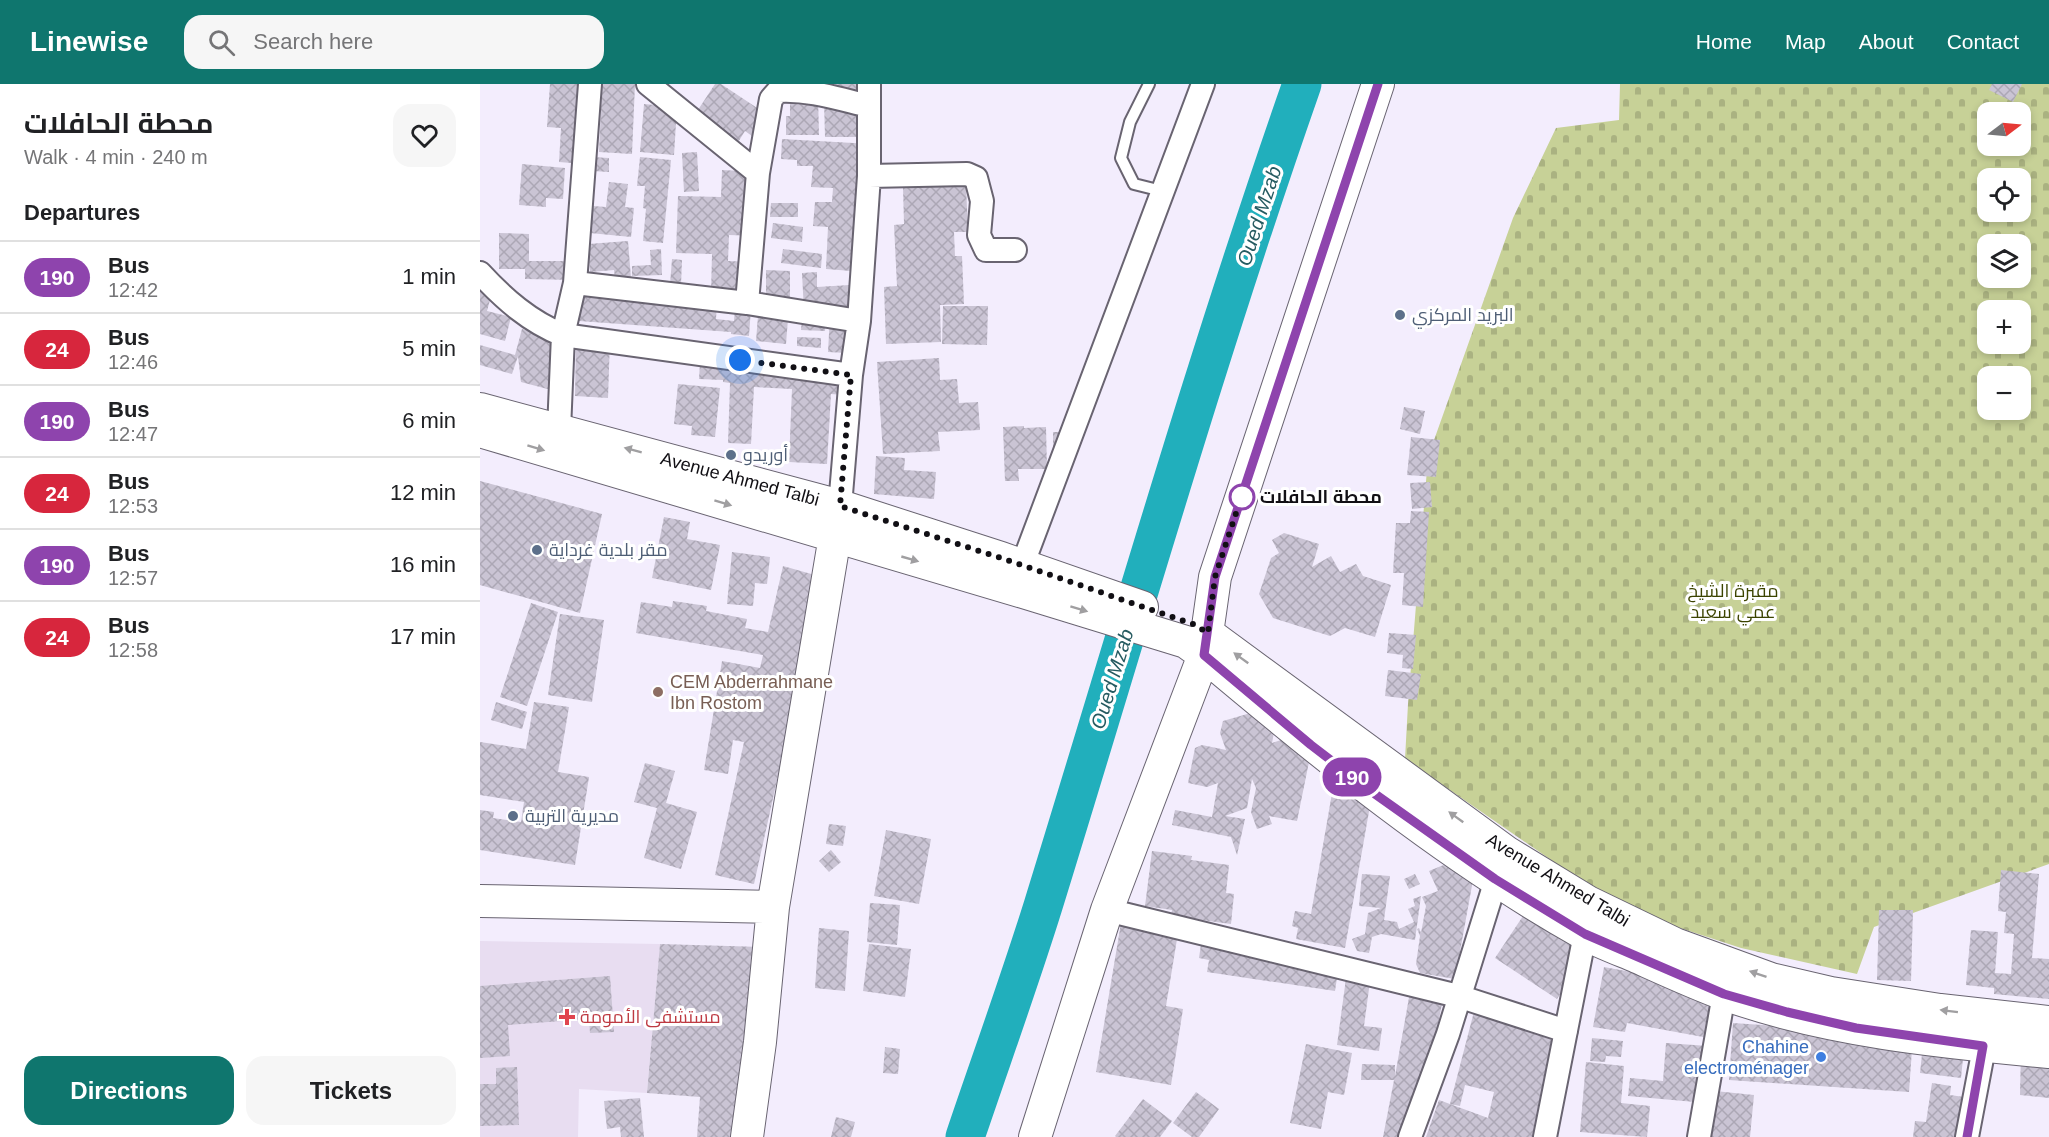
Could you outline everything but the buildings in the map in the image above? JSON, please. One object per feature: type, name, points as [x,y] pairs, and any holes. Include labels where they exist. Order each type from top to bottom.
[{"type":"main road","points":[[1035,1137],[1107,910],[1198,639],[1215,577],[1378,84]]},
{"type":"main road","name":"Avenue Ahmed Talbi","points":[[480,409],[559,430],[837,521],[1025,576],[1198,639],[1393,771],[1500,866],[1588,902],[1675,944],[1771,979],[1831,993],[2049,1022]]},
{"type":"main road","points":[[480,431],[837,521],[773,907],[760,1042],[747,1137]]},
{"type":"main road","points":[[1500,866],[1585,934],[1724,994],[1856,1028],[1983,1046],[2049,1052]]},
{"type":"main road","points":[[480,901],[773,907]]},
{"type":"street","points":[[559,430],[563,335],[575,283],[590,84]]},
{"type":"street","points":[[648,84],[758,173]]},
{"type":"street","points":[[1025,576],[1162,191],[1203,84]]},
{"type":"street","points":[[747,303],[758,173],[771,99],[778,91],[869,95],[869,176],[859,321],[851,375],[837,521]]},
{"type":"street","points":[[869,176],[967,174],[976,178],[982,201],[979,235],[986,250],[1015,250]]},
{"type":"street","points":[[480,273],[522,312],[544,328],[563,335],[851,375]]},
{"type":"street","points":[[575,283],[747,303],[859,321]]},
{"type":"street","points":[[1410,1137],[1448,1034],[1500,866]]},
{"type":"street","points":[[1107,910],[1458,996],[1566,1031]]},
{"type":"street","points":[[1545,1137],[1585,934]]},
{"type":"street","points":[[1699,1137],[1724,994]]},
{"type":"street","points":[[1967,1137],[1983,1046],[1991,1015]]},
{"type":"lane","points":[[1149,84],[1130,122],[1121,158],[1134,184],[1162,191]]},
{"type":"shaded area","name":"مستشفى الأمومة","points":[[480,941],[660,944],[647,1093],[579,1089],[578,1137],[480,1137]]},
{"type":"green space","name":"مقبرة الشيخ عمي سعيد","points":[[1620,84],[2049,84],[2049,864],[1874,927],[1857,974],[1741,948],[1622,909],[1405,759],[1428,457],[1513,218],[1556,128],[1619,120]]},
{"type":"waterway","name":"Oued Mzab","points":[[965,1137],[1034,935],[1233,288],[1302,84]]},
{"type":"bus line","name":"190","points":[[1378,84],[1215,577],[1204,655],[1311,745],[1375,794],[1457,854],[1585,934],[1724,994],[1787,1012],[1856,1028],[1983,1046],[1967,1137]]},
{"type":"place","name":"البريد المركزي","points":[[1400,315]]},
{"type":"place","name":"أوريدو","points":[[731,455]]},
{"type":"place","name":"محطة الحافلات","points":[[1242,497]]},
{"type":"place","name":"مقر بلدية غرداية","points":[[537,550]]},
{"type":"place","name":"CEM Abderrahmane Ibn Rostom","points":[[658,692]]},
{"type":"place","name":"مديرية التربية","points":[[513,816]]},
{"type":"place","name":"مستشفى الأمومة","points":[[567,1017]]},
{"type":"place","name":"Chahine electroménager","points":[[1821,1057]]},
{"type":"route","points":[[740,360],[851,375],[840,506],[1193,624],[1208,633],[1215,577],[1245,486],[1242,497]]}]
